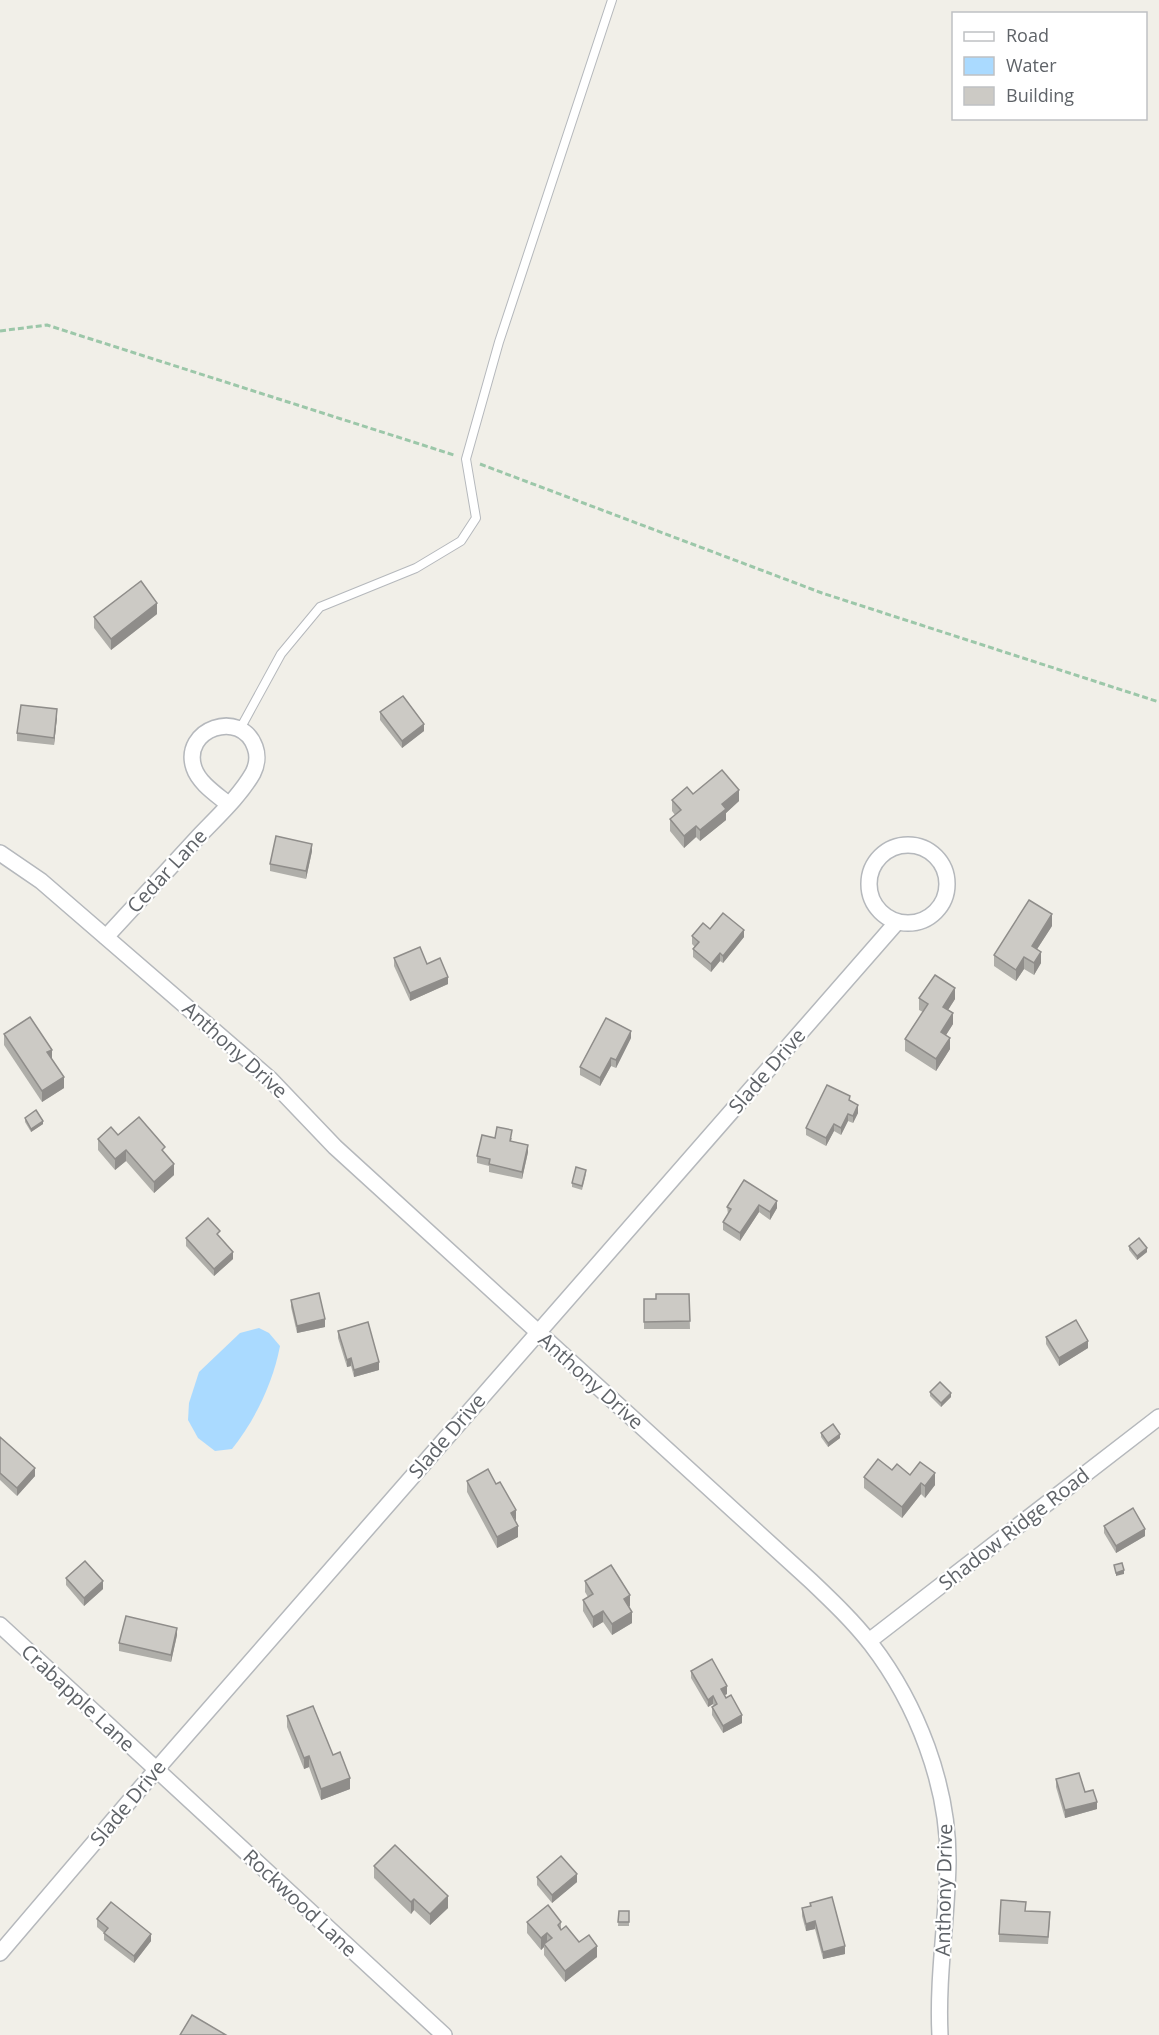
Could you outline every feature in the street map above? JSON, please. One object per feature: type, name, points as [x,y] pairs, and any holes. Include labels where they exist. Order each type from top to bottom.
[{"type":"street","points":[[228,804],[199,777],[192,757],[194,746],[208,729],[219,726],[240,729]]},
{"type":"street","name":"Cedar Lane","points":[[106,937],[228,804],[252,774],[256,764],[254,744],[240,729]]},
{"type":"street","points":[[903,845],[917,845],[939,859],[945,869],[946,894],[942,906],[922,921],[897,922],[885,917],[873,901],[869,881],[872,868],[879,857],[890,849],[903,845]]},
{"type":"street","name":"Anthony Drive","points":[[0,853],[41,881],[270,1079],[335,1147],[812,1581],[869,1641],[905,1697],[922,1735],[945,1816],[948,1860],[940,2035]]},
{"type":"street","name":"Slade Drive","points":[[0,1953],[156,1770],[897,922]]},
{"type":"street","name":"Shadow Ridge Road","points":[[869,1641],[1159,1417]]},
{"type":"street","name":"Crabapple Lane","points":[[0,1625],[156,1770]]},
{"type":"street","name":"Rockwood Lane","points":[[156,1770],[444,2035]]},
{"type":"lane","points":[[240,729],[281,654],[320,607],[416,568],[461,541],[476,518],[466,459],[499,342],[612,0]]},
{"type":"path","points":[[0,331],[46,325],[466,459],[822,594],[1159,702]]},
{"type":"water","points":[[259,1328],[269,1333],[280,1346],[273,1374],[248,1426],[232,1449],[215,1451],[198,1438],[188,1420],[189,1403],[199,1372],[240,1333]]},
{"type":"building","points":[[141,581],[157,603],[111,639],[94,617]]},
{"type":"building","points":[[403,696],[424,724],[402,741],[380,712]]},
{"type":"building","points":[[21,705],[57,709],[54,738],[17,733]]},
{"type":"building","points":[[722,770],[739,790],[722,804],[726,809],[700,830],[696,826],[684,836],[670,819],[681,810],[672,800],[687,787],[693,794]]},
{"type":"building","points":[[276,836],[312,844],[306,871],[270,864]]},
{"type":"building","points":[[1029,900],[1052,914],[1032,946],[1041,952],[1034,963],[1024,957],[1016,970],[994,955]]},
{"type":"building","points":[[723,913],[744,930],[723,956],[720,953],[711,964],[693,949],[699,942],[692,936],[703,923],[710,929]]},
{"type":"building","points":[[420,947],[427,964],[440,958],[448,977],[410,993],[394,958]]},
{"type":"building","points":[[935,975],[955,988],[943,1007],[953,1013],[941,1032],[950,1038],[936,1059],[905,1039],[928,1004],[919,998]]},
{"type":"building","points":[[30,1017],[52,1050],[47,1052],[64,1077],[42,1091],[4,1034]]},
{"type":"building","points":[[606,1018],[631,1031],[616,1060],[611,1058],[600,1078],[580,1067]]},
{"type":"building","points":[[827,1085],[850,1096],[849,1100],[858,1105],[853,1116],[848,1114],[841,1128],[834,1124],[826,1138],[806,1128]]},
{"type":"building","points":[[36,1110],[43,1121],[31,1129],[25,1118]]},
{"type":"building","points":[[139,1117],[165,1147],[162,1150],[174,1164],[154,1182],[126,1150],[115,1159],[98,1139],[111,1127],[118,1135]]},
{"type":"building","points":[[497,1127],[512,1130],[510,1141],[528,1145],[522,1172],[489,1164],[490,1159],[477,1156],[482,1135],[495,1138]]},
{"type":"building","points":[[576,1167],[586,1170],[582,1186],[572,1183]]},
{"type":"building","points":[[744,1180],[777,1201],[770,1212],[759,1205],[740,1233],[723,1222],[731,1209],[727,1207]]},
{"type":"building","points":[[208,1218],[220,1231],[217,1234],[233,1252],[214,1269],[186,1238]]},
{"type":"building","points":[[1139,1238],[1147,1248],[1137,1256],[1129,1246]]},
{"type":"building","points":[[319,1293],[325,1319],[297,1326],[291,1300]]},
{"type":"building","points":[[656,1294],[689,1294],[690,1321],[644,1322],[644,1299],[656,1299]]},
{"type":"building","points":[[1076,1320],[1088,1341],[1059,1358],[1046,1337]]},
{"type":"building","points":[[368,1322],[379,1362],[354,1370],[351,1358],[347,1360],[338,1331]]},
{"type":"building","points":[[940,1382],[951,1393],[941,1403],[930,1392]]},
{"type":"building","points":[[833,1424],[840,1434],[828,1443],[821,1433]]},
{"type":"building","points":[[0,1437],[35,1468],[17,1488],[0,1473]]},
{"type":"building","points":[[878,1459],[892,1470],[897,1464],[910,1475],[920,1462],[935,1473],[925,1486],[921,1483],[902,1507],[864,1477]]},
{"type":"building","points":[[488,1469],[496,1484],[500,1482],[516,1510],[511,1513],[518,1526],[497,1537],[467,1481]]},
{"type":"building","points":[[1133,1508],[1145,1529],[1116,1546],[1104,1526]]},
{"type":"building","points":[[85,1561],[103,1581],[84,1598],[66,1578]]},
{"type":"building","points":[[1122,1563],[1124,1570],[1116,1573],[1114,1565]]},
{"type":"building","points":[[611,1565],[630,1595],[624,1599],[632,1612],[612,1624],[603,1611],[593,1617],[583,1600],[593,1594],[585,1581]]},
{"type":"building","points":[[126,1616],[177,1628],[171,1655],[119,1643]]},
{"type":"building","points":[[712,1659],[727,1686],[721,1689],[726,1698],[731,1695],[742,1715],[723,1726],[712,1707],[717,1704],[713,1696],[708,1700],[691,1671]]},
{"type":"building","points":[[313,1706],[333,1755],[340,1752],[350,1778],[321,1789],[309,1756],[304,1758],[287,1716]]},
{"type":"building","points":[[1079,1773],[1085,1792],[1093,1790],[1097,1802],[1065,1810],[1056,1779]]},
{"type":"building","points":[[395,1845],[448,1896],[430,1914],[414,1899],[411,1902],[374,1866]]},
{"type":"building","points":[[561,1856],[577,1874],[552,1895],[537,1877]]},
{"type":"building","points":[[832,1897],[845,1946],[823,1952],[815,1921],[806,1924],[802,1908],[811,1906],[810,1903]]},
{"type":"building","points":[[1001,1900],[1026,1902],[1025,1911],[1050,1912],[1048,1937],[999,1934]]},
{"type":"building","points":[[111,1902],[151,1934],[134,1956],[104,1933],[108,1928],[97,1919]]},
{"type":"building","points":[[548,1905],[561,1922],[558,1925],[561,1930],[566,1926],[579,1942],[589,1935],[597,1946],[565,1971],[544,1944],[552,1938],[547,1933],[541,1938],[527,1922]]},
{"type":"building","points":[[619,1911],[629,1911],[629,1922],[618,1922]]},
{"type":"building","points":[[192,2015],[226,2035],[180,2035]]}]
